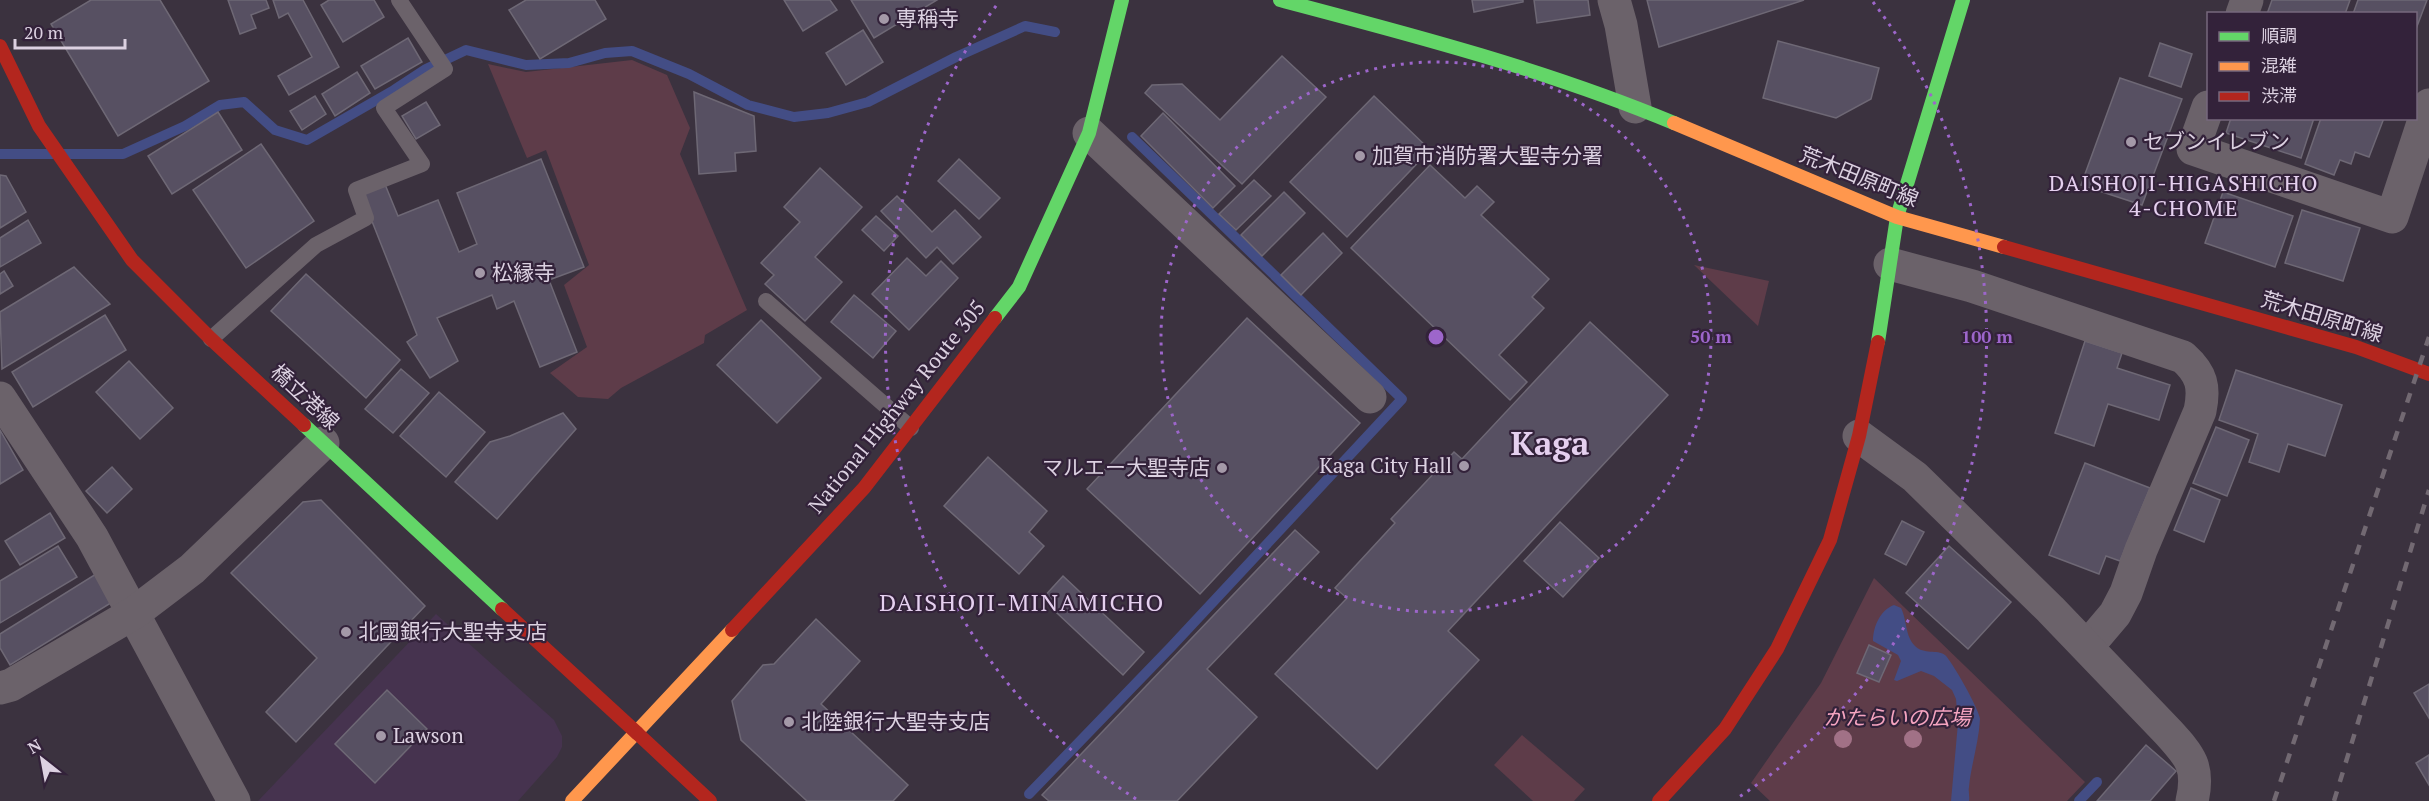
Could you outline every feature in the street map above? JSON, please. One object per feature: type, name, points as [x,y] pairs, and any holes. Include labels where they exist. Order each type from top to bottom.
[{"type":"main road","name":"National Highway Route 305","points":[[572,801],[637,734],[864,488],[1019,288],[1089,134],[1122,0]]},
{"type":"main road","name":"荒木田原町線","points":[[1280,0],[1464,49],[1635,107],[1897,217],[2356,347],[2429,374]]},
{"type":"main road","points":[[1659,801],[1725,729],[1777,649],[1830,540],[1859,436],[1878,344],[1897,217],[1963,0]]},
{"type":"main road","name":"橋立港線","points":[[0,46],[39,126],[132,260],[211,339],[710,801]]},
{"type":"street","points":[[1614,0],[1622,25],[1635,107]]},
{"type":"street","points":[[2207,110],[2193,149],[2392,217],[2429,105]]},
{"type":"street","points":[[1089,134],[1370,397]]},
{"type":"street","points":[[1890,264],[1972,286],[2183,357],[2194,368],[2204,394],[2200,411],[2141,550],[2126,593],[2115,614],[2086,646]]},
{"type":"street","points":[[0,398],[92,537],[234,801]]},
{"type":"street","points":[[1859,436],[1915,477],[2086,646],[2186,752],[2194,766],[2196,777],[2192,801]]},
{"type":"street","points":[[0,688],[11,685],[134,613],[192,569],[323,443]]},
{"type":"lane","points":[[211,339],[316,245],[366,218],[356,190],[422,165],[384,108],[445,69],[399,0]]},
{"type":"lane","points":[[766,301],[911,428]]},
{"type":"shaded area","points":[[436,614],[554,720],[562,736],[562,747],[557,757],[518,801],[258,801]]},
{"type":"green space","points":[[632,60],[667,75],[690,128],[680,154],[747,310],[705,335],[704,343],[621,388],[608,399],[578,397],[550,373],[587,347],[564,285],[589,265],[546,150],[527,158],[488,64],[526,72]]},
{"type":"green space","points":[[1694,265],[1769,281],[1758,326]]},
{"type":"green space","name":"かたらいの広場","points":[[1874,578],[2085,782],[2067,801],[1770,801],[1751,783],[1821,683]]},
{"type":"green space","points":[[1522,735],[1585,789],[1574,801],[1533,801],[1494,765]]},
{"type":"water","points":[[1894,605],[1901,608],[1909,638],[1915,646],[1922,650],[1945,655],[1976,706],[1980,719],[1970,779],[1969,801],[1951,801],[1958,723],[1956,699],[1952,690],[1934,676],[1921,671],[1897,681],[1894,680],[1901,661],[1898,655],[1873,641],[1878,620],[1889,607]]},
{"type":"building","points":[[91,0],[160,0],[209,81],[118,136],[51,24]]},
{"type":"building","points":[[228,0],[266,0],[269,8],[251,15],[256,28],[240,34]]},
{"type":"building","points":[[273,0],[303,0],[339,67],[289,95],[278,76],[312,57],[288,13],[279,18]]},
{"type":"building","points":[[329,0],[374,0],[384,17],[343,42],[321,5]]},
{"type":"building","points":[[526,0],[595,0],[606,19],[540,59],[509,10]]},
{"type":"building","name":"専稱寺","points":[[784,0],[830,0],[837,10],[803,31]]},
{"type":"building","name":"専稱寺","points":[[851,0],[937,0],[874,38]]},
{"type":"building","points":[[1472,0],[1523,0],[1523,2],[1474,12]]},
{"type":"building","points":[[1534,0],[1588,0],[1590,15],[1537,23]]},
{"type":"building","points":[[1647,0],[1804,0],[1659,47]]},
{"type":"building","points":[[2272,0],[2350,0],[2346,12],[2268,12]]},
{"type":"building","points":[[2358,0],[2427,0],[2417,26],[2417,12],[2354,12]]},
{"type":"building","points":[[863,30],[883,62],[846,85],[826,53]]},
{"type":"building","points":[[408,38],[422,62],[375,89],[361,66]]},
{"type":"building","points":[[1778,41],[1879,68],[1871,99],[1836,118],[1763,98]]},
{"type":"building","points":[[2160,43],[2192,54],[2181,87],[2149,76]]},
{"type":"building","points":[[1282,56],[1326,97],[1242,184],[1145,93],[1152,85],[1182,84],[1220,120]]},
{"type":"building","points":[[357,72],[370,93],[335,116],[322,94]]},
{"type":"building","name":"セブンイレブン","points":[[2120,78],[2182,99],[2142,205],[2081,185]]},
{"type":"building","points":[[694,92],[754,116],[756,151],[735,153],[736,171],[699,174]]},
{"type":"building","points":[[315,96],[326,114],[302,130],[290,111]]},
{"type":"building","points":[[1374,96],[1430,150],[1347,237],[1290,182]]},
{"type":"building","points":[[426,102],[440,125],[416,139],[402,116]]},
{"type":"building","points":[[218,112],[242,150],[172,194],[148,156]]},
{"type":"building","points":[[1163,113],[1235,186],[1213,208],[1141,136]]},
{"type":"building","points":[[2230,120],[2313,120],[2301,158],[2226,133]]},
{"type":"building","points":[[2320,120],[2383,120],[2369,157],[2355,152],[2351,164],[2340,160],[2334,175],[2305,164]]},
{"type":"building","points":[[261,144],[314,221],[246,268],[193,190]]},
{"type":"building","name":"松縁寺","points":[[541,159],[584,267],[549,280],[577,352],[540,367],[514,301],[497,309],[492,295],[437,318],[458,361],[430,378],[407,342],[417,335],[360,191],[384,182],[398,216],[438,200],[459,252],[477,244],[457,193]]},
{"type":"building","points":[[959,159],[1000,198],[979,219],[938,181]]},
{"type":"building","points":[[1430,165],[1465,198],[1477,186],[1494,202],[1481,215],[1549,279],[1532,297],[1544,308],[1499,355],[1527,382],[1510,400],[1351,248]]},
{"type":"building","points":[[820,168],[862,207],[815,257],[842,282],[805,321],[765,284],[774,275],[761,263],[800,222],[784,207]]},
{"type":"building","points":[[0,175],[6,176],[26,212],[0,228]]},
{"type":"building","points":[[1254,180],[1271,196],[1236,230],[1219,214]]},
{"type":"building","points":[[1284,192],[1305,213],[1262,256],[1241,235]]},
{"type":"building","points":[[2223,192],[2293,216],[2275,267],[2205,243]]},
{"type":"building","points":[[897,196],[932,232],[955,210],[981,237],[953,264],[937,247],[926,258],[881,211]]},
{"type":"building","points":[[2302,210],[2360,228],[2343,281],[2285,263]]},
{"type":"building","points":[[876,216],[898,236],[884,251],[862,230]]},
{"type":"building","points":[[28,220],[41,243],[0,267],[0,238]]},
{"type":"building","points":[[1323,233],[1342,253],[1301,295],[1281,275]]},
{"type":"building","points":[[907,258],[926,276],[941,261],[958,278],[909,330],[872,294]]},
{"type":"building","points":[[74,267],[110,304],[2,369],[0,312]]},
{"type":"building","points":[[4,271],[13,286],[0,294],[0,274]]},
{"type":"building","points":[[306,274],[400,360],[366,398],[271,311]]},
{"type":"building","points":[[854,295],[896,331],[873,358],[831,322]]},
{"type":"building","points":[[105,315],[126,350],[33,407],[12,372]]},
{"type":"building","points":[[1247,318],[1360,423],[1200,594],[1087,489]]},
{"type":"building","points":[[761,320],[821,378],[777,423],[717,365]]},
{"type":"building","points":[[1590,322],[1668,395],[1448,631],[1479,660],[1377,769],[1275,674],[1347,598],[1335,588],[1395,523],[1391,519],[1454,452],[1462,459]]},
{"type":"building","points":[[2085,341],[2122,353],[2117,368],[2170,385],[2159,420],[2108,404],[2094,446],[2055,433]]},
{"type":"building","points":[[129,361],[173,408],[140,439],[96,392]]},
{"type":"building","points":[[401,369],[429,393],[393,433],[365,409]]},
{"type":"building","points":[[2236,370],[2342,405],[2325,456],[2288,444],[2279,472],[2249,462],[2258,434],[2219,420]]},
{"type":"building","points":[[439,392],[485,432],[446,477],[400,436]]},
{"type":"building","points":[[563,413],[576,429],[497,519],[455,482],[490,442],[510,436]]},
{"type":"building","points":[[2216,427],[2249,440],[2227,496],[2193,483]]},
{"type":"building","points":[[0,430],[23,470],[0,484]]},
{"type":"building","points":[[988,457],[1047,511],[1029,532],[1044,546],[1019,574],[944,506]]},
{"type":"building","points":[[2085,463],[2150,488],[2120,561],[2106,556],[2099,574],[2049,555]]},
{"type":"building","points":[[112,467],[132,489],[107,513],[86,491]]},
{"type":"building","points":[[2191,488],[2220,500],[2204,542],[2174,530]]},
{"type":"building","name":"北國銀行大聖寺支店","points":[[321,500],[425,606],[296,742],[266,712],[317,658],[231,573],[303,502]]},
{"type":"building","points":[[50,513],[65,538],[20,565],[5,541]]},
{"type":"building","points":[[1902,521],[1924,532],[1906,565],[1885,554]]},
{"type":"building","points":[[1560,522],[1599,558],[1563,597],[1524,561]]},
{"type":"building","points":[[1295,530],[1319,552],[1207,669],[1257,717],[1177,801],[1049,801],[1042,795]]},
{"type":"building","points":[[58,546],[77,577],[0,623],[0,581]]},
{"type":"building","points":[[1949,546],[2011,602],[1968,649],[1906,593]]},
{"type":"building","points":[[96,574],[114,601],[10,665],[0,648],[0,634]]},
{"type":"building","points":[[1063,576],[1144,652],[1123,675],[1042,599]]},
{"type":"building","name":"北陸銀行大聖寺支店","points":[[816,619],[860,661],[821,704],[908,785],[893,801],[807,801],[741,740],[732,701],[763,665],[774,664]]},
{"type":"building","points":[[1869,645],[1891,655],[1879,682],[1857,673]]},
{"type":"building","points":[[2429,684],[2429,718],[2414,693]]},
{"type":"building","name":"Lawson","points":[[387,690],[427,729],[375,783],[335,744]]},
{"type":"building","points":[[2146,745],[2176,771],[2150,801],[2097,801]]},
{"type":"building","points":[[2429,755],[2429,785],[2416,763]]},
{"type":"waterway","points":[[0,154],[123,154],[185,126],[220,105],[244,102],[275,130],[307,140],[426,69],[466,50],[526,65],[569,63],[605,53],[632,51],[689,74],[748,105],[794,117],[828,113],[868,102],[956,57],[1025,26],[1055,32]]},
{"type":"waterway","points":[[1029,794],[1171,647],[1402,399],[1132,137]]},
{"type":"waterway","points":[[2079,801],[2097,782]]},
{"type":"railway","points":[[2274,801],[2429,337]]},
{"type":"railway","points":[[2334,801],[2429,490]]},
{"type":"traffic: fast","points":[[995,318],[1019,287],[1089,133],[1122,0]]},
{"type":"traffic: fast","points":[[1280,0],[1430,40],[1529,70],[1674,123]]},
{"type":"traffic: fast","points":[[1878,342],[1897,217],[1963,0]]},
{"type":"traffic: fast","points":[[304,425],[502,609]]},
{"type":"traffic: slow","points":[[1674,123],[1897,217],[2004,247]]},
{"type":"traffic: slow","points":[[572,801],[732,630]]},
{"type":"traffic: jam","points":[[0,46],[39,126],[132,260],[211,339],[304,425]]},
{"type":"traffic: jam","points":[[2004,247],[2356,347],[2429,374]]},
{"type":"traffic: jam","points":[[732,630],[864,488],[995,318]]},
{"type":"traffic: jam","points":[[1659,801],[1725,729],[1777,649],[1830,540],[1859,436],[1878,342]]},
{"type":"traffic: jam","points":[[502,609],[637,733]]},
{"type":"traffic: jam","points":[[637,733],[710,801]]},
{"type":"place","name":"専稱寺","points":[[884,19]]},
{"type":"place","name":"セブンイレブン","points":[[2131,142]]},
{"type":"place","name":"加賀市消防署大聖寺分署","points":[[1360,156]]},
{"type":"place","name":"松縁寺","points":[[480,273]]},
{"type":"place","name":"Kaga City Hall","points":[[1464,466]]},
{"type":"place","name":"マルエー大聖寺店","points":[[1222,468]]},
{"type":"place","name":"北國銀行大聖寺支店","points":[[346,632]]},
{"type":"place","name":"北陸銀行大聖寺支店","points":[[789,722]]},
{"type":"place","name":"Lawson","points":[[381,736]]},
{"type":"district","name":"DAISHOJI-HIGASHICHO 4-CHOME","points":[[2184,196]]},
{"type":"district","name":"Kaga","points":[[1550,443]]},
{"type":"district","name":"DAISHOJI-MINAMICHO","points":[[1022,603]]}]
